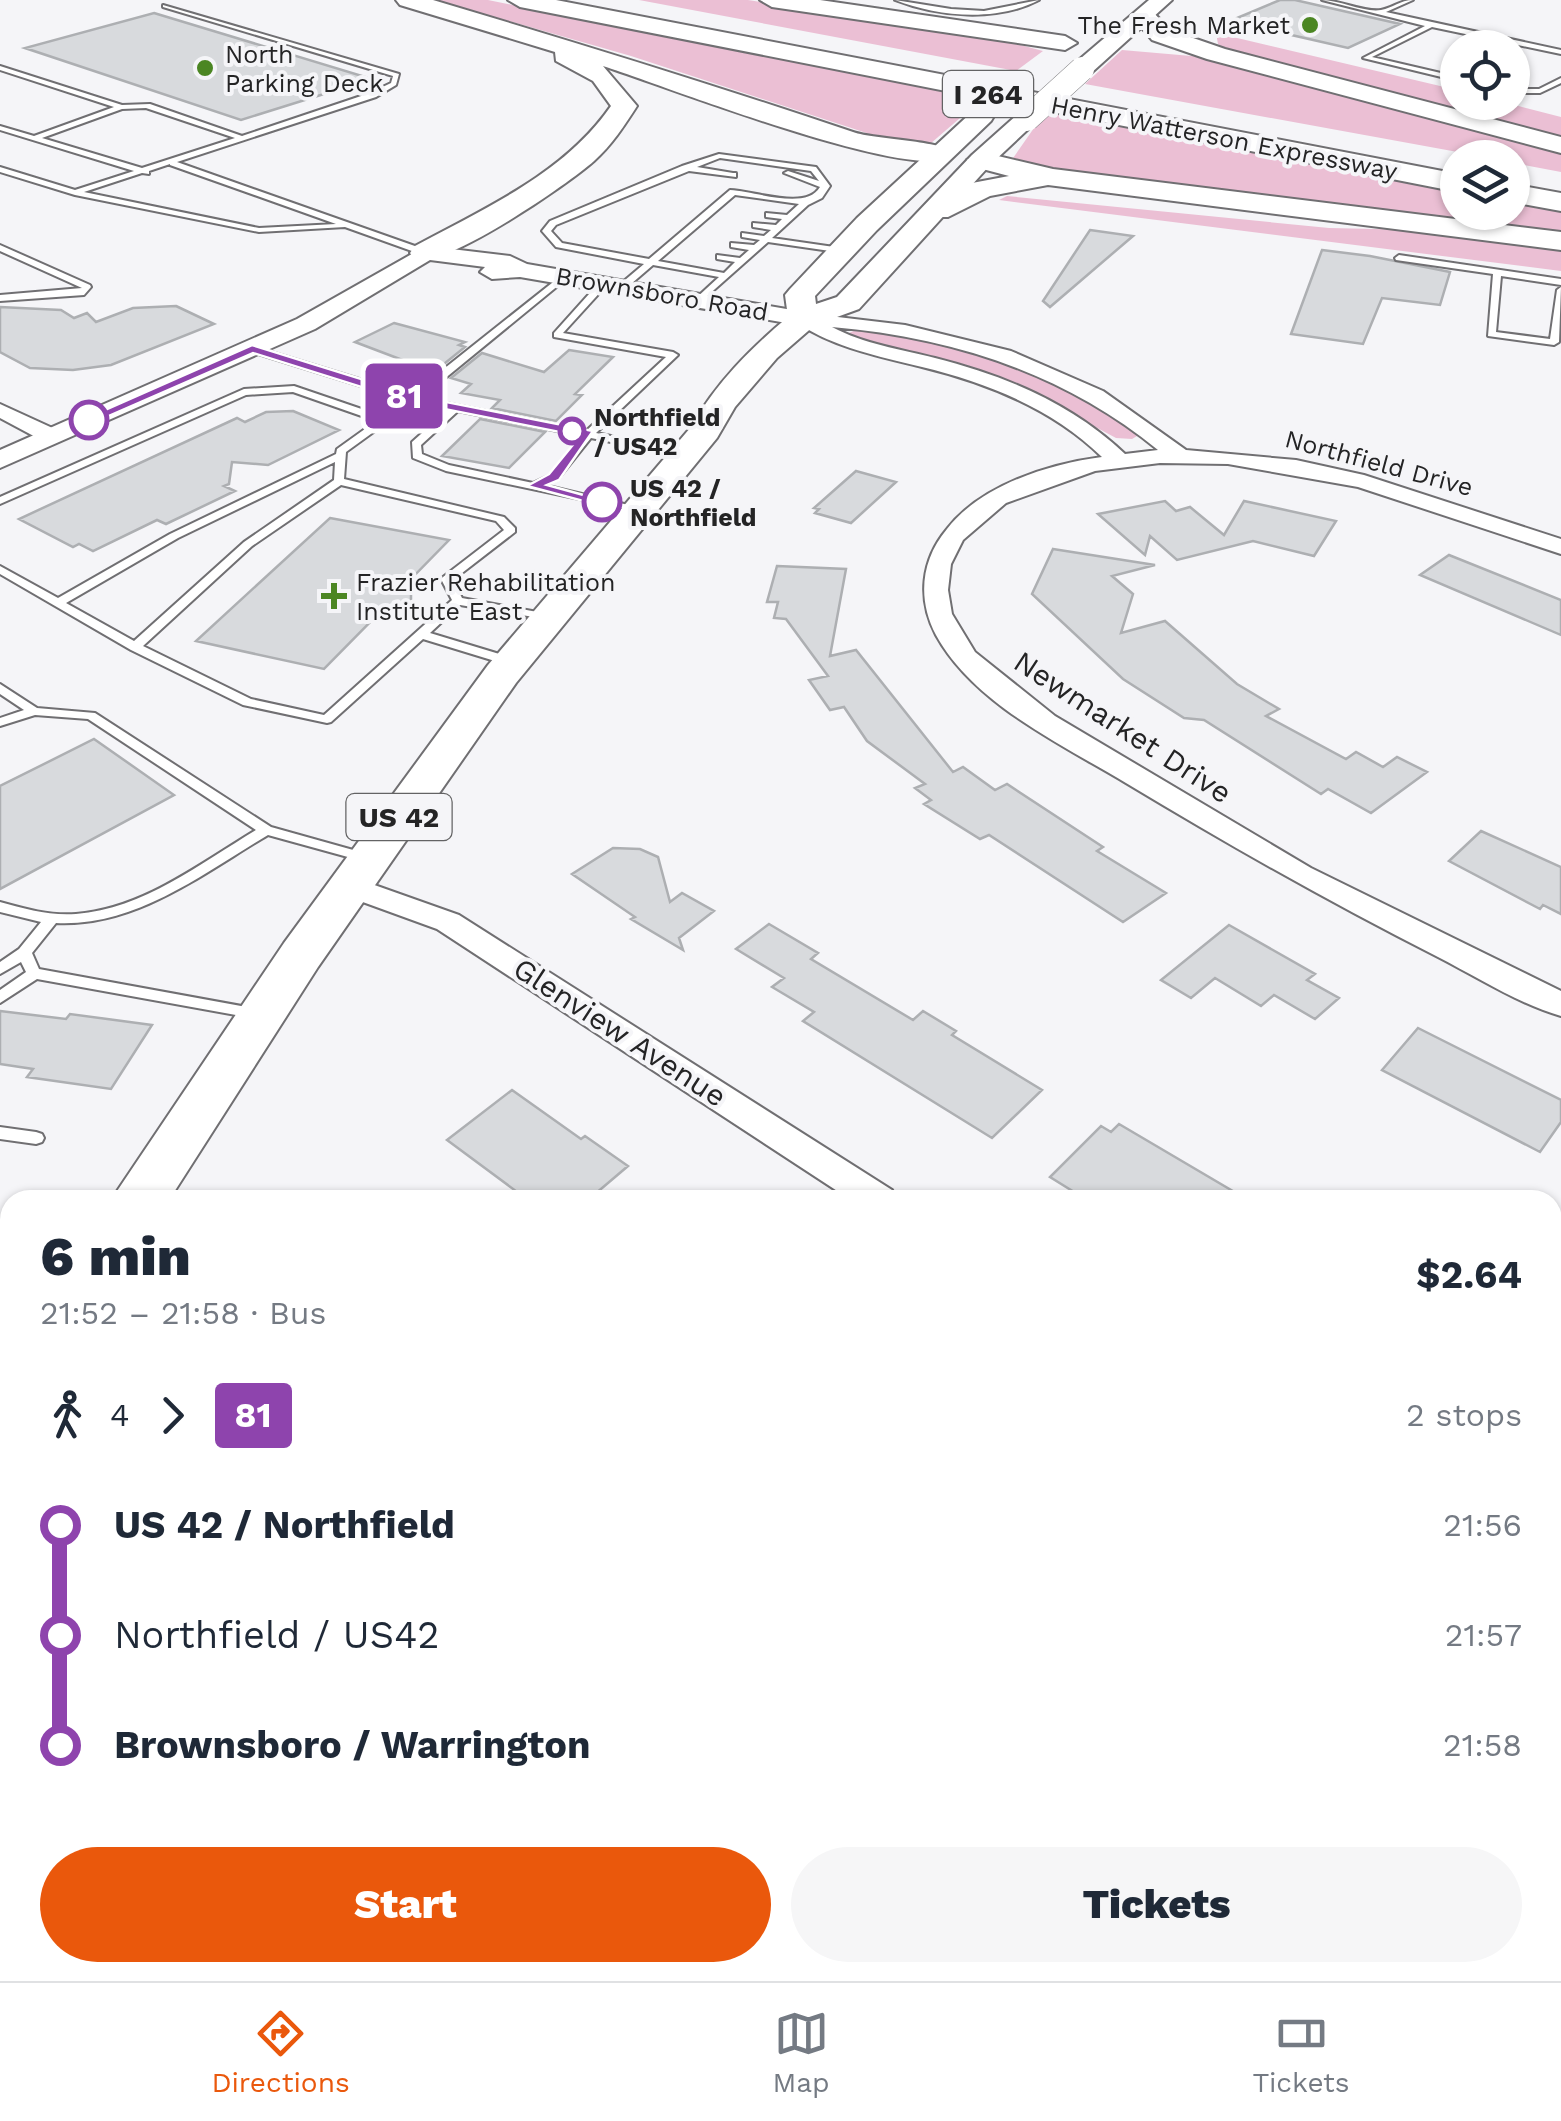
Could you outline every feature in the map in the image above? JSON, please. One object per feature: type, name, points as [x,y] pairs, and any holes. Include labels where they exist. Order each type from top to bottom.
[{"type":"highway","points":[[408,0],[869,147],[941,154]]},
{"type":"highway","name":"Henry Watterson Expressway","points":[[520,0],[1440,179]]},
{"type":"highway","name":"Henry Watterson Expressway","points":[[605,0],[1440,158]]},
{"type":"highway","points":[[772,0],[1065,43]]},
{"type":"highway","points":[[1153,8],[1160,35],[1216,54],[1561,144]]},
{"type":"highway","points":[[426,253],[588,156],[610,133],[624,106],[602,76],[522,34]]},
{"type":"highway","points":[[1109,48],[1171,48],[1216,54]]},
{"type":"highway","points":[[869,147],[902,168],[912,183]]},
{"type":"highway","points":[[981,160],[1007,170],[1053,178],[1561,241]]},
{"type":"highway","points":[[1530,174],[1561,180]]},
{"type":"highway","points":[[937,210],[982,189],[1053,178]]},
{"type":"highway","points":[[1530,196],[1561,202]]},
{"type":"main road","name":"Brownsboro Road","points":[[1089,23],[941,154],[842,251],[800,295],[804,320],[848,303],[981,160],[1153,8]]},
{"type":"main road","points":[[1065,43],[1109,48]]},
{"type":"main road","points":[[941,154],[981,160]]},
{"type":"main road","name":"US 42","points":[[146,1190],[359,872],[512,662],[766,351],[804,320]]},
{"type":"street","name":"Brownsboro Road","points":[[426,253],[488,272],[520,270],[804,320]]},
{"type":"street","points":[[0,460],[353,300],[426,253]]},
{"type":"street","points":[[353,300],[430,282],[558,277]]},
{"type":"street","points":[[804,320],[861,322],[968,344],[1019,360],[1110,400],[1178,454]]},
{"type":"street","points":[[804,320],[840,344],[925,362],[1002,386],[1084,430],[1117,459]]},
{"type":"street","points":[[0,410],[51,436]]},
{"type":"street","name":"Northfield Drive","points":[[1149,456],[1178,454],[1260,460],[1337,474],[1561,547]]},
{"type":"street","name":"Newmarket Drive","points":[[1149,456],[1117,459],[1005,493],[974,514],[951,538],[938,567],[939,609],[969,662],[1046,722],[1300,875],[1561,1005]]},
{"type":"street","name":"Glenview Avenue","points":[[359,872],[485,944],[864,1190]]},
{"type":"lane","points":[[898,0],[949,12],[1006,14],[1036,0]]},
{"type":"lane","points":[[1325,0],[1561,52]]},
{"type":"lane","points":[[1379,13],[1410,0]]},
{"type":"lane","points":[[75,193],[373,95],[394,84],[397,75],[165,6]]},
{"type":"lane","points":[[1431,25],[1366,58],[1440,75]]},
{"type":"lane","points":[[0,68],[121,106],[148,106],[239,138]]},
{"type":"lane","points":[[1530,91],[1540,91],[1561,80]]},
{"type":"lane","points":[[35,138],[121,106]]},
{"type":"lane","points":[[0,128],[146,172]]},
{"type":"lane","points":[[725,276],[559,245],[546,231],[553,224],[719,156],[803,164],[826,186]]},
{"type":"lane","points":[[702,161],[743,166]]},
{"type":"lane","name":"Brownsboro Road","points":[[173,163],[426,253]]},
{"type":"lane","points":[[686,168],[733,175]]},
{"type":"lane","points":[[0,169],[75,193],[259,230],[342,226]]},
{"type":"lane","points":[[788,173],[807,176],[811,182]]},
{"type":"lane","points":[[778,182],[826,186]]},
{"type":"lane","points":[[697,302],[826,186]]},
{"type":"lane","points":[[534,486],[554,477],[589,434],[674,355],[557,335],[611,287],[652,264],[733,192],[805,204]]},
{"type":"lane","points":[[716,207],[732,209]]},
{"type":"lane","points":[[769,214],[790,218]]},
{"type":"lane","points":[[704,217],[720,219]]},
{"type":"lane","points":[[756,225],[778,228]]},
{"type":"lane","points":[[693,227],[708,229]]},
{"type":"lane","points":[[745,235],[842,251]]},
{"type":"lane","points":[[683,236],[698,238]]},
{"type":"lane","points":[[734,244],[756,248]]},
{"type":"lane","points":[[0,248],[87,286],[84,292],[70,296],[3,294]]},
{"type":"lane","points":[[670,248],[684,250]]},
{"type":"lane","points":[[720,257],[742,261]]},
{"type":"lane","points":[[1399,258],[1561,282]]},
{"type":"lane","points":[[1497,274],[1491,334],[1554,342],[1561,290]]},
{"type":"lane","points":[[59,602],[174,536],[341,455],[558,277]]},
{"type":"lane","points":[[252,349],[413,399],[685,454]]},
{"type":"lane","points":[[0,501],[244,392],[294,389],[384,420]]},
{"type":"lane","points":[[456,408],[416,444],[417,456],[446,468],[637,510]]},
{"type":"lane","points":[[339,481],[341,455]]},
{"type":"lane","points":[[135,647],[248,544],[339,481],[500,519],[511,530],[447,580],[458,600],[548,618]]},
{"type":"lane","points":[[0,569],[135,647],[247,702],[327,719],[458,600]]},
{"type":"lane","points":[[422,634],[512,662]]},
{"type":"lane","points":[[0,688],[34,711]]},
{"type":"lane","points":[[0,722],[34,711],[91,716],[266,830],[359,872]]},
{"type":"lane","points":[[0,908],[89,920],[130,910],[266,830]]},
{"type":"lane","points":[[0,969],[24,953],[52,918]]},
{"type":"lane","points":[[24,953],[34,973]]},
{"type":"lane","points":[[0,998],[34,973],[262,1014]]},
{"type":"lane","points":[[0,1133],[36,1138]]},
{"type":"shaded area","points":[[435,0],[488,0],[982,99],[930,144],[897,143],[631,56]]},
{"type":"shaded area","points":[[639,0],[748,0],[990,37],[1043,51],[1016,71]]},
{"type":"shaded area","points":[[1216,33],[1440,86],[1440,107],[1239,58],[1218,44]]},
{"type":"shaded area","points":[[1122,50],[1203,57],[1526,140],[1440,140],[1440,149],[1085,84]]},
{"type":"shaded area","points":[[1530,109],[1561,117],[1561,137],[1492,120],[1530,120]]},
{"type":"shaded area","points":[[1054,112],[1440,187],[1440,222],[1029,170],[1011,161],[1034,128]]},
{"type":"shaded area","points":[[1530,141],[1561,149],[1561,172],[1530,166]]},
{"type":"shaded area","points":[[1007,196],[1329,228],[1422,230],[1561,249],[1561,271],[999,200]]},
{"type":"shaded area","points":[[1530,204],[1561,210],[1561,237],[1505,230],[1530,230]]},
{"type":"shaded area","points":[[858,329],[973,351],[1062,383],[1142,433],[1132,439],[1116,438],[1019,386],[854,340],[849,333]]},
{"type":"building","name":"The Fresh Market","points":[[1280,0],[1400,24],[1348,48],[1230,21]]},
{"type":"building","name":"North Parking Deck","points":[[154,13],[372,79],[241,120],[25,48]]},
{"type":"building","points":[[1090,230],[1133,236],[1050,307],[1043,301]]},
{"type":"building","points":[[1322,250],[1450,272],[1440,305],[1382,298],[1363,344],[1291,334]]},
{"type":"building","points":[[176,306],[214,324],[111,365],[73,370],[30,368],[0,352],[0,307],[61,310],[74,318],[87,313],[96,322],[133,308]]},
{"type":"building","points":[[394,323],[465,342],[459,345],[465,347],[434,372],[355,342]]},
{"type":"building","points":[[569,350],[613,357],[575,394],[582,395],[556,421],[492,408],[500,400],[461,393],[471,384],[451,378],[482,353],[544,372]]},
{"type":"building","points":[[293,411],[339,430],[268,465],[232,462],[229,484],[224,486],[235,491],[166,524],[157,520],[93,551],[79,544],[73,547],[19,519],[237,418],[245,422],[266,412]]},
{"type":"building","points":[[480,419],[545,432],[509,468],[442,456]]},
{"type":"building","points":[[856,471],[896,482],[851,523],[815,513],[819,509],[814,508]]},
{"type":"building","points":[[1165,501],[1176,511],[1190,507],[1224,535],[1244,501],[1336,521],[1314,556],[1253,541],[1177,560],[1150,536],[1145,555],[1098,514]]},
{"type":"building","points":[[330,518],[449,540],[411,579],[411,605],[377,615],[324,669],[196,641]]},
{"type":"building","points":[[1053,549],[1155,565],[1112,576],[1133,594],[1121,633],[1165,621],[1237,684],[1279,709],[1266,716],[1346,759],[1356,752],[1383,767],[1397,757],[1427,772],[1371,813],[1328,789],[1321,794],[1204,720],[1184,718],[1123,679],[1032,594]]},
{"type":"building","points":[[1449,555],[1561,600],[1561,635],[1420,575]]},
{"type":"building","points":[[777,566],[846,569],[830,656],[856,650],[953,772],[963,767],[995,790],[1007,784],[1103,847],[1097,851],[1166,893],[1123,922],[989,835],[980,839],[924,804],[931,800],[915,788],[925,784],[867,741],[844,707],[830,710],[809,680],[828,676],[786,619],[774,618],[778,602],[767,602]]},
{"type":"building","points":[[94,739],[174,795],[0,889],[0,786]]},
{"type":"building","points":[[1481,831],[1561,867],[1561,914],[1543,905],[1540,909],[1449,861]]},
{"type":"building","points":[[613,848],[640,849],[658,857],[670,902],[682,893],[714,911],[679,938],[683,950],[631,919],[635,917],[572,874]]},
{"type":"building","points":[[769,924],[818,953],[811,959],[913,1020],[923,1011],[956,1031],[952,1035],[1042,1090],[992,1138],[803,1021],[814,1012],[772,987],[784,978],[736,949]]},
{"type":"building","points":[[1229,925],[1315,974],[1307,980],[1339,998],[1315,1019],[1274,995],[1261,1006],[1215,978],[1191,998],[1161,980]]},
{"type":"building","points":[[0,1011],[66,1019],[70,1014],[152,1025],[111,1089],[27,1077],[33,1069],[0,1064]]},
{"type":"building","points":[[1418,1028],[1561,1100],[1561,1122],[1540,1152],[1382,1070]]},
{"type":"building","points":[[512,1090],[581,1139],[585,1136],[628,1166],[600,1190],[514,1190],[447,1140]]},
{"type":"building","points":[[1119,1124],[1231,1190],[1071,1190],[1050,1177],[1101,1126],[1111,1132]]},
{"type":"bus line","name":"81","points":[[89,420],[252,349],[413,399],[589,434],[554,477],[534,486],[602,502]]},
{"type":"place","name":"The Fresh Market","points":[[1310,25]]},
{"type":"place","name":"North Parking Deck","points":[[205,68]]},
{"type":"place","name":"Northfield / US42","points":[[572,431]]},
{"type":"place","name":"US 42 / Northfield","points":[[602,502]]},
{"type":"place","name":"Frazier Rehabilitation Institute East","points":[[334,596]]}]
